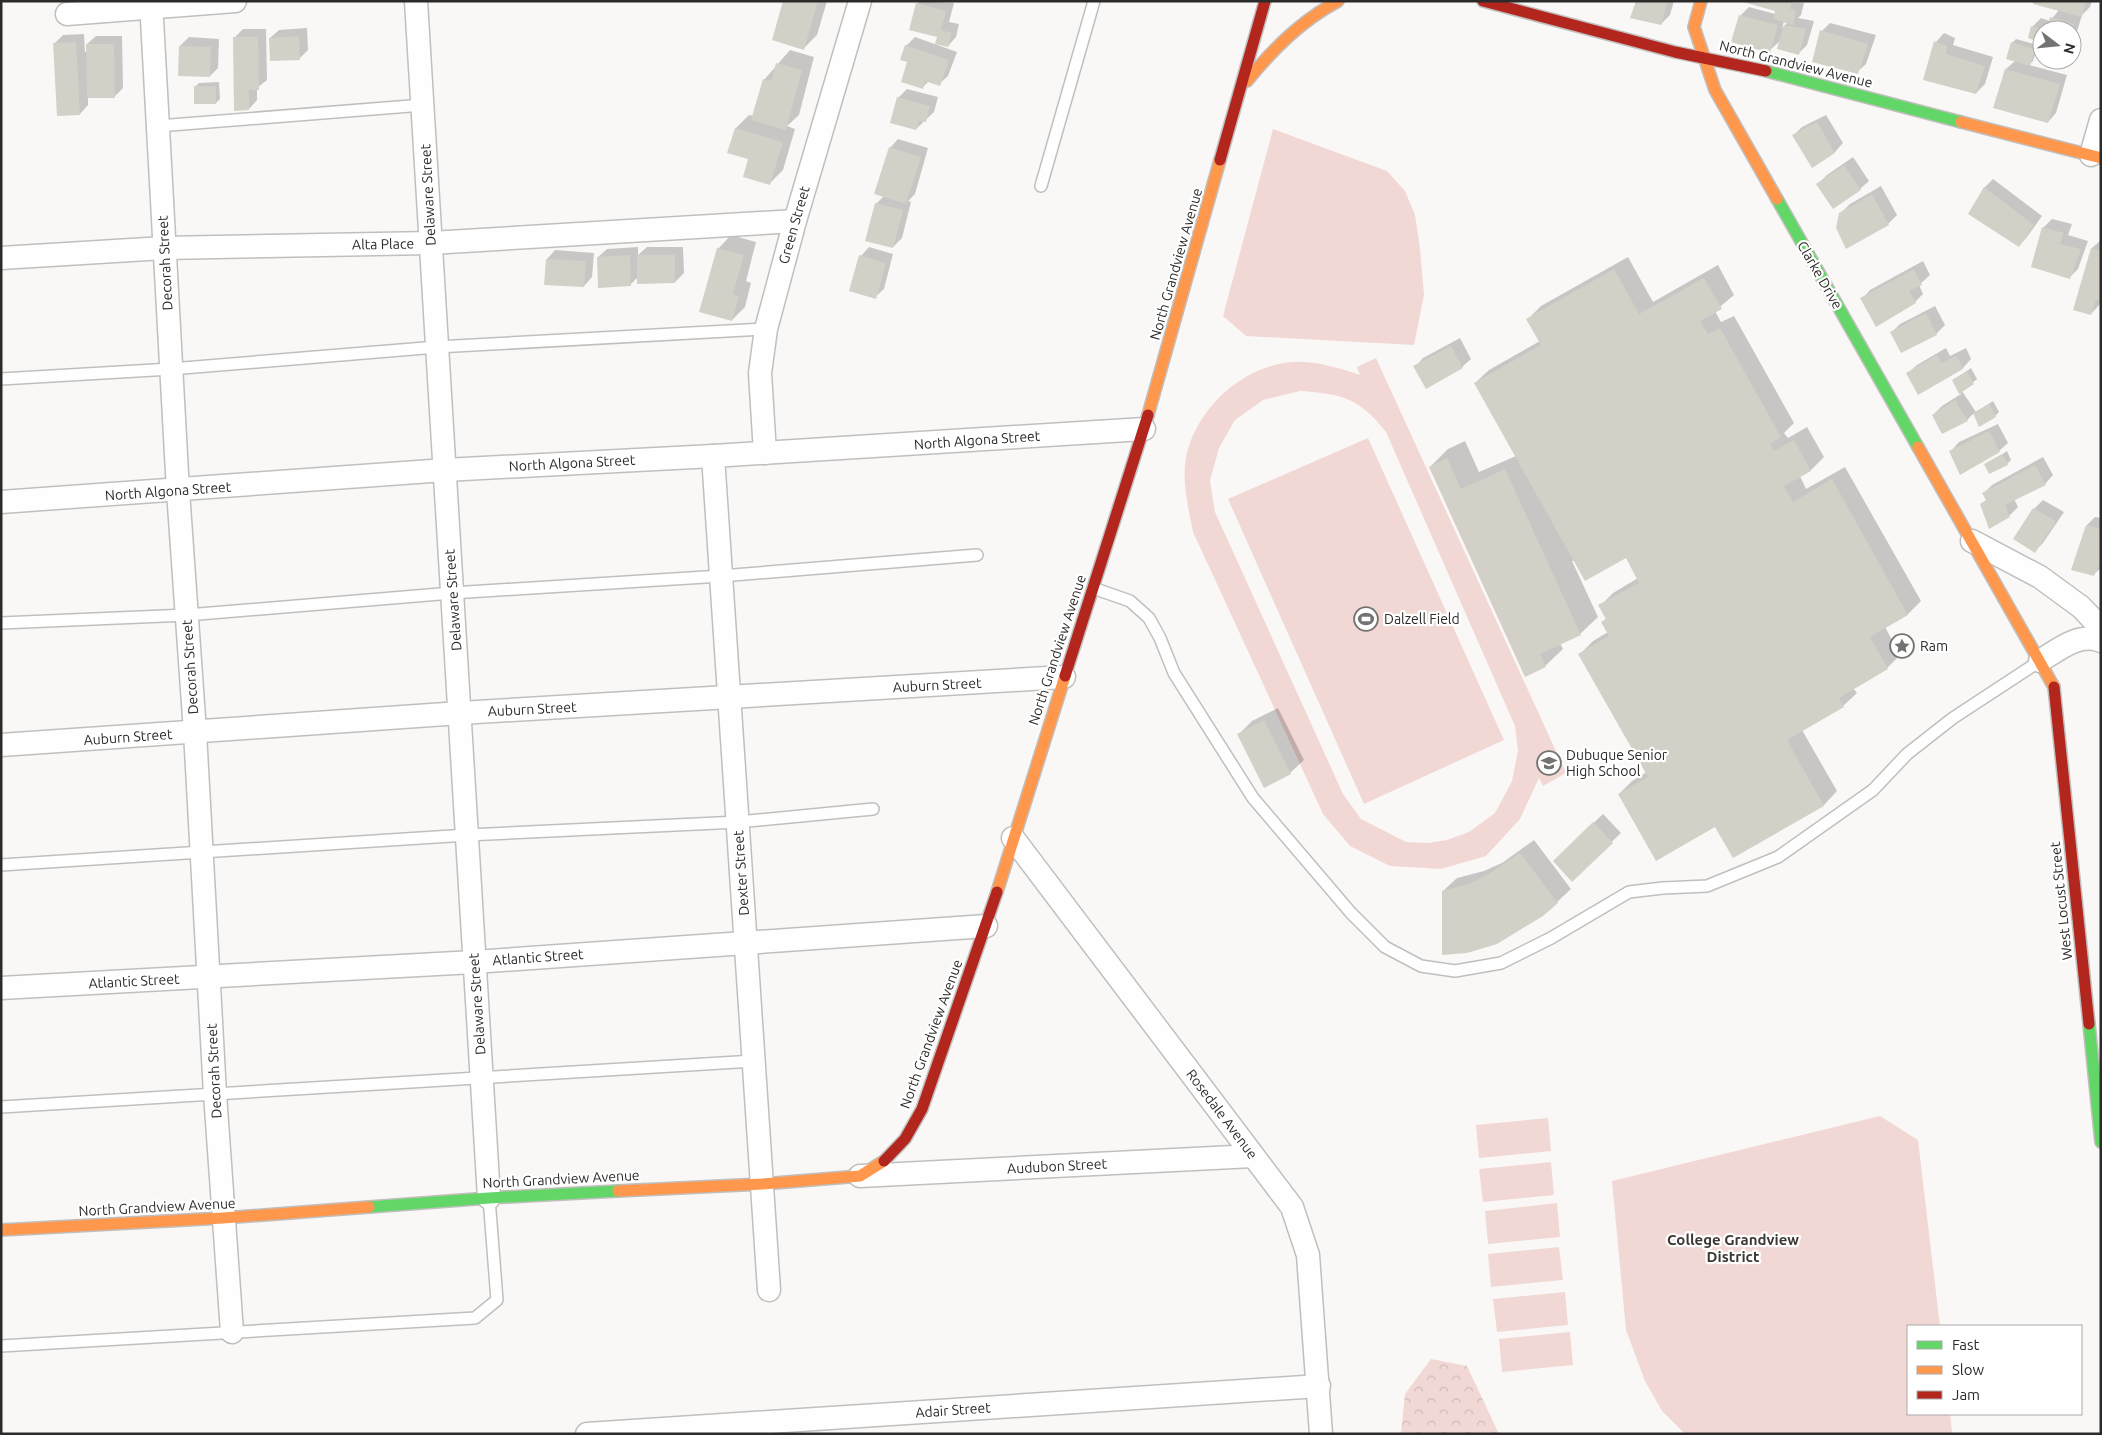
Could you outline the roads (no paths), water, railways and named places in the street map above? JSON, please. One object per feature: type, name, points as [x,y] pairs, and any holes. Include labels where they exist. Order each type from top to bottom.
[{"type":"street","points":[[67,14],[151,4],[234,1]]},
{"type":"street","name":"Delaware Street","points":[[416,1],[489,1198]]},
{"type":"street","name":"Green Street","points":[[765,453],[760,374],[766,329],[795,221],[860,1]]},
{"type":"street","name":"North Grandview Avenue","points":[[1,1230],[223,1218],[489,1198],[762,1184],[860,1176],[884,1161],[905,1139],[922,1109],[986,926],[1144,429],[1265,1]]},
{"type":"street","name":"North Grandview Avenue","points":[[1241,88],[1276,45],[1318,11],[1338,1]]},
{"type":"street","name":"North Grandview Avenue","points":[[1483,1],[1675,52],[1738,64],[2096,156]]},
{"type":"street","name":"Clarke Drive","points":[[1701,1],[1694,27],[1715,90],[2040,661]]},
{"type":"street","name":"Decorah Street","points":[[151,4],[178,491],[195,732],[215,1094],[232,1332]]},
{"type":"street","points":[[2096,156],[2101,120]]},
{"type":"street","name":"Alta Place","points":[[1,258],[164,248],[431,243],[795,221]]},
{"type":"street","name":"North Algona Street","points":[[1,502],[178,491],[445,470],[765,453],[1144,429]]},
{"type":"street","name":"Dexter Street","points":[[713,456],[769,1290]]},
{"type":"street","points":[[1972,542],[2040,576],[2081,607],[2101,628]]},
{"type":"street","points":[[2040,661],[2066,644],[2091,637],[2101,641]]},
{"type":"street","name":"West Locust Street","points":[[2040,661],[2055,688],[2101,1142]]},
{"type":"street","name":"Auburn Street","points":[[1,745],[460,713],[1064,677]]},
{"type":"street","name":"Rosedale Avenue","points":[[1013,838],[1292,1207],[1308,1255],[1322,1434]]},
{"type":"street","name":"Atlantic Street","points":[[1,988],[474,962],[986,926]]},
{"type":"street","name":"Audubon Street","points":[[860,1176],[1253,1156]]},
{"type":"street","name":"Adair Street","points":[[587,1434],[1319,1386]]},
{"type":"lane","points":[[1041,186],[1094,1]]},
{"type":"lane","points":[[158,126],[422,105]]},
{"type":"lane","points":[[1,380],[171,369],[437,347],[766,329]]},
{"type":"lane","points":[[1,623],[187,615],[452,593],[721,576],[977,555]]},
{"type":"lane","points":[[1093,588],[1130,601],[1149,618],[1160,638],[1174,673],[1253,798],[1352,913],[1385,947],[1421,966],[1455,971],[1501,963],[1551,938],[1629,892],[1706,886],[1778,857],[1873,790],[1907,754],[1953,718],[2040,661]]},
{"type":"lane","points":[[1,865],[467,835],[738,822],[873,809]]},
{"type":"lane","points":[[1,1108],[754,1061]]},
{"type":"lane","points":[[1,1346],[475,1318],[497,1300],[489,1198]]},
{"type":"place","name":"Dalzell Field","points":[[1366,619]]},
{"type":"place","name":"Ram","points":[[1902,646]]},
{"type":"place","name":"Dubuque Senior High School","points":[[1549,763]]},
{"type":"district","name":"College Grandview District","points":[[1733,1248]]}]
